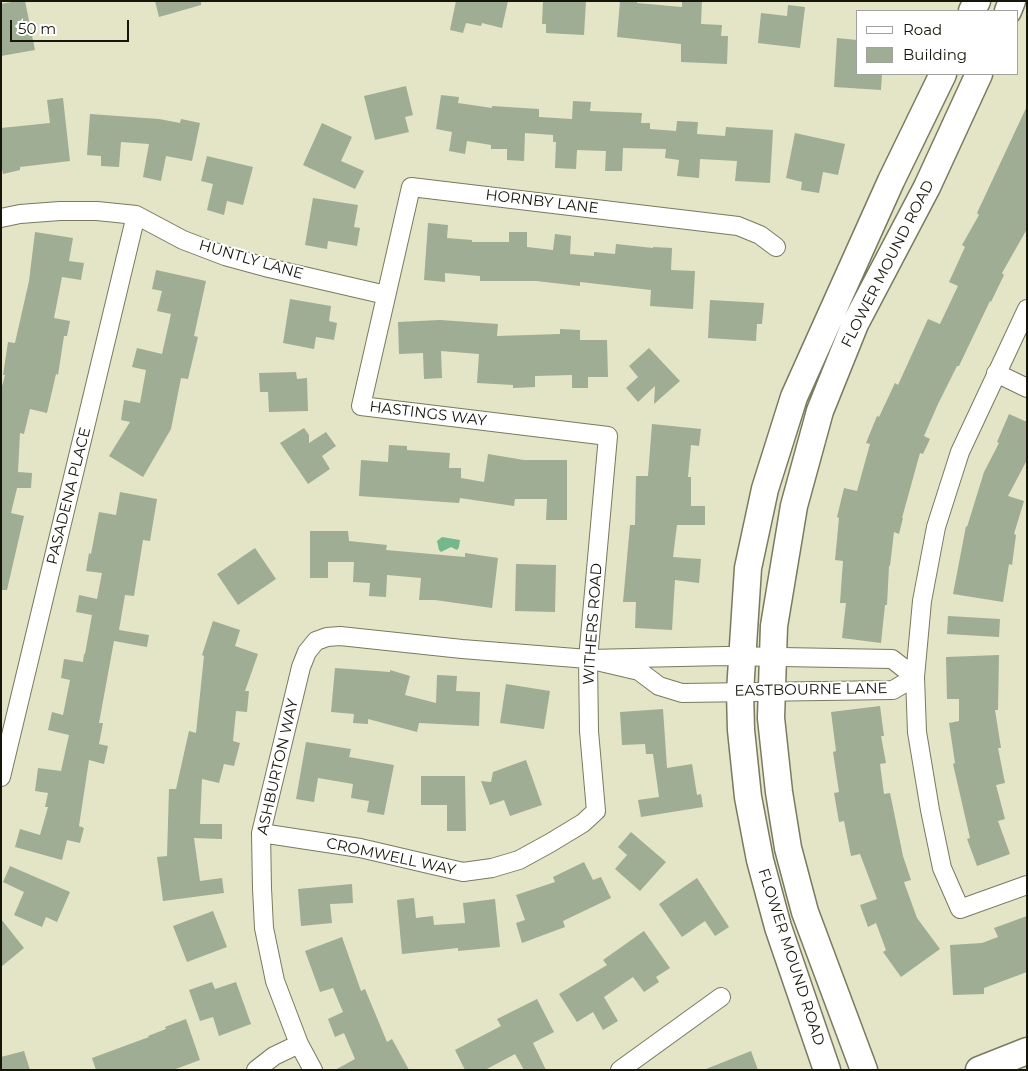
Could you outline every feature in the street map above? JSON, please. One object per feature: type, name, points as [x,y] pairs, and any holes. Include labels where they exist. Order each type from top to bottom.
[{"type":"main road","name":"FLOWER MOUND ROAD","points":[[827,1070],[778,927],[760,860],[748,797],[740,730],[740,692],[748,568],[765,489],[794,397],[943,75]]},
{"type":"main road","name":"FLOWER MOUND ROAD","points":[[864,1070],[805,912],[788,848],[776,769],[771,718],[774,626],[794,506],[820,411],[855,324],[927,187],[979,75]]},
{"type":"main road","points":[[979,1070],[1027,1051]]},
{"type":"street","name":"HORNBY LANE","points":[[386,294],[411,187],[738,226],[760,235],[776,248]]},
{"type":"street","name":"HUNTLY LANE","points":[[1,218],[20,214],[60,211],[97,211],[136,215],[183,240],[225,256],[268,268],[386,294]]},
{"type":"street","name":"PASADENA PLACE","points":[[1,777],[136,215]]},
{"type":"street","name":"HASTINGS WAY","points":[[386,294],[361,406],[608,436]]},
{"type":"street","points":[[1027,309],[960,452],[936,527],[922,601],[915,677],[916,732],[932,820],[942,868],[960,909],[1027,885]]},
{"type":"street","points":[[996,373],[1027,388]]},
{"type":"street","name":"WITHERS ROAD","points":[[596,811],[589,731],[588,659],[608,436]]},
{"type":"street","name":"EASTBOURNE LANE","points":[[301,667],[307,652],[316,641],[327,637],[340,636],[462,649],[588,659],[743,657],[892,659],[915,677],[893,690],[682,693],[659,686],[639,671],[588,659]]},
{"type":"street","name":"ASHBURTON WAY","points":[[301,667],[261,833],[262,888],[264,928],[275,981],[299,1044],[313,1070]]},
{"type":"street","name":"CROMWELL WAY","points":[[261,833],[360,848],[463,872],[492,868],[519,860],[583,823],[596,811]]},
{"type":"street","points":[[620,1070],[721,997]]},
{"type":"street","points":[[256,1070],[274,1056],[299,1044]]},
{"type":"shaded area","points":[[442,537],[460,540],[457,550],[451,547],[441,552],[437,541]]},
{"type":"building","points":[[25,1],[35,50],[1,56],[1,4]]},
{"type":"building","points":[[155,1],[201,1],[201,5],[159,17]]},
{"type":"building","points":[[456,1],[508,1],[502,28],[482,23],[481,26],[466,23],[463,33],[450,30]]},
{"type":"building","points":[[543,1],[586,1],[584,35],[546,33],[546,24],[542,24]]},
{"type":"building","points":[[620,1],[637,1],[637,3],[682,7],[682,1],[702,1],[701,24],[722,25],[721,36],[728,36],[727,64],[681,62],[681,44],[617,37]]},
{"type":"building","points":[[788,5],[805,7],[800,48],[758,43],[761,13],[787,16]]},
{"type":"building","points":[[837,38],[856,40],[856,75],[882,75],[881,90],[834,87]]},
{"type":"building","points":[[406,86],[413,115],[405,117],[409,132],[375,140],[364,96]]},
{"type":"building","points":[[441,95],[459,97],[458,103],[492,108],[492,106],[539,109],[539,117],[572,119],[573,101],[591,102],[590,111],[642,113],[641,123],[650,123],[650,129],[676,131],[677,121],[698,122],[697,134],[725,136],[726,127],[773,130],[770,183],[735,181],[737,161],[700,159],[699,178],[677,176],[679,160],[665,158],[666,149],[623,148],[622,171],[605,171],[606,151],[577,150],[576,169],[555,168],[556,142],[553,142],[553,135],[525,133],[524,161],[507,160],[507,149],[491,149],[491,145],[467,141],[465,154],[449,151],[452,132],[436,129]]},
{"type":"building","points":[[63,98],[70,161],[20,167],[20,170],[3,174],[1,164],[1,128],[50,123],[47,100]]},
{"type":"building","points":[[1027,106],[1027,229],[1002,273],[1004,275],[938,404],[924,436],[930,439],[923,454],[920,453],[899,534],[894,532],[889,566],[887,605],[885,605],[881,643],[842,638],[846,603],[840,603],[843,561],[835,560],[839,518],[837,517],[844,488],[857,491],[870,444],[866,443],[877,416],[879,417],[895,383],[898,385],[928,319],[940,324],[958,286],[949,282],[965,247],[962,245],[979,215],[977,213]]},
{"type":"building","points":[[90,114],[159,119],[180,123],[181,119],[200,123],[192,161],[166,156],[161,181],[143,177],[149,144],[121,142],[119,167],[101,166],[101,156],[87,155]]},
{"type":"building","points":[[322,123],[352,137],[341,161],[364,171],[355,189],[303,165]]},
{"type":"building","points":[[795,133],[845,144],[838,175],[823,172],[819,193],[801,190],[802,182],[786,178]]},
{"type":"building","points":[[207,156],[253,167],[243,205],[227,201],[224,215],[207,210],[213,184],[201,181]]},
{"type":"building","points":[[313,198],[358,205],[354,227],[360,228],[357,246],[328,241],[327,249],[305,245]]},
{"type":"building","points":[[428,223],[448,225],[447,238],[472,240],[472,242],[509,242],[509,232],[527,232],[527,247],[553,250],[555,234],[571,236],[570,254],[594,256],[594,252],[615,254],[616,244],[672,248],[671,270],[695,271],[693,309],[650,306],[651,290],[580,282],[580,286],[536,281],[480,281],[480,276],[445,273],[445,282],[424,280]]},
{"type":"building","points":[[35,232],[73,238],[69,261],[84,263],[81,280],[62,277],[54,318],[70,321],[67,336],[64,336],[58,375],[56,374],[47,413],[30,409],[24,434],[20,433],[18,472],[32,473],[31,488],[17,488],[11,513],[24,516],[7,590],[1,590],[1,390],[5,375],[3,375],[8,342],[15,343],[29,281]]},
{"type":"building","points":[[156,270],[206,281],[194,336],[198,337],[188,379],[181,378],[171,429],[143,477],[109,456],[130,422],[121,420],[124,400],[140,403],[146,370],[132,367],[137,348],[162,354],[171,314],[157,311],[162,291],[152,289]]},
{"type":"building","points":[[290,299],[331,306],[329,321],[337,323],[334,340],[316,337],[314,349],[283,343]]},
{"type":"building","points":[[710,300],[764,303],[762,324],[757,324],[756,341],[708,338]]},
{"type":"building","points":[[440,320],[498,324],[497,336],[560,334],[560,329],[580,330],[580,340],[607,340],[608,377],[588,377],[588,388],[572,388],[572,375],[535,376],[535,387],[513,388],[513,385],[477,383],[479,354],[441,351],[442,378],[424,379],[423,353],[399,354],[398,322]]},
{"type":"building","points":[[649,348],[680,381],[654,404],[655,386],[638,402],[626,388],[638,377],[629,366]]},
{"type":"building","points":[[296,372],[297,379],[307,378],[308,411],[269,412],[268,392],[260,392],[259,373]]},
{"type":"building","points":[[1009,414],[1027,422],[1027,460],[1008,496],[1024,501],[1014,534],[1016,535],[1012,565],[1009,564],[1003,602],[953,594],[966,526],[984,472],[999,443],[997,442]]},
{"type":"building","points":[[652,424],[701,429],[699,446],[691,445],[688,477],[691,477],[691,506],[705,506],[705,525],[677,525],[673,557],[701,559],[699,583],[675,580],[672,630],[635,628],[636,602],[623,602],[630,525],[635,525],[636,476],[648,476]]},
{"type":"building","points":[[304,428],[309,435],[309,443],[326,432],[336,446],[322,456],[330,469],[308,484],[280,443]]},
{"type":"building","points":[[389,445],[407,446],[407,450],[450,453],[449,468],[461,468],[461,478],[484,482],[488,454],[524,460],[567,460],[567,520],[546,520],[547,499],[515,499],[514,506],[460,498],[459,503],[359,496],[361,460],[388,462]]},
{"type":"building","points":[[120,492],[157,499],[150,541],[143,540],[134,596],[125,595],[119,630],[149,635],[147,647],[114,641],[99,723],[103,723],[99,744],[108,746],[104,764],[89,760],[79,826],[84,828],[80,843],[67,840],[62,860],[15,847],[20,829],[40,835],[48,807],[45,807],[48,793],[35,791],[38,768],[61,771],[69,735],[48,730],[52,712],[63,715],[70,680],[61,678],[64,659],[83,662],[85,654],[92,615],[76,612],[79,595],[97,599],[102,573],[86,571],[99,512],[116,515]]},
{"type":"building","points":[[310,531],[348,531],[349,541],[387,545],[386,550],[465,557],[465,553],[498,558],[492,608],[435,600],[419,600],[421,578],[387,575],[386,597],[369,596],[370,583],[353,582],[354,562],[328,562],[328,578],[310,578]]},
{"type":"building","points":[[255,548],[276,579],[238,605],[217,574]]},
{"type":"building","points":[[516,564],[556,565],[555,612],[515,611]]},
{"type":"building","points":[[948,616],[1000,619],[999,637],[947,634]]},
{"type":"building","points":[[213,621],[240,630],[235,646],[258,654],[245,691],[249,691],[247,712],[236,711],[233,741],[240,743],[234,766],[224,764],[219,783],[202,779],[200,824],[222,824],[222,839],[194,838],[200,881],[222,878],[224,893],[163,901],[157,857],[167,856],[169,789],[176,789],[189,731],[196,733],[204,656],[202,655]]},
{"type":"building","points":[[999,655],[998,710],[995,710],[1001,748],[998,748],[1005,783],[996,785],[1005,819],[998,821],[1010,854],[977,866],[967,839],[970,838],[953,764],[955,763],[949,723],[959,721],[959,699],[947,699],[946,657]]},
{"type":"building","points":[[335,668],[390,672],[390,670],[410,676],[405,695],[436,703],[437,675],[457,676],[456,691],[480,692],[479,726],[419,723],[417,732],[368,719],[368,724],[353,723],[354,714],[331,712]]},
{"type":"building","points":[[506,684],[550,691],[544,729],[500,723]]},
{"type":"building","points":[[880,706],[884,736],[881,736],[886,763],[880,764],[884,794],[890,793],[903,856],[911,880],[904,882],[917,918],[940,949],[901,977],[883,952],[886,950],[876,923],[868,927],[860,905],[877,899],[860,854],[851,856],[844,821],[839,822],[834,793],[839,792],[833,752],[836,751],[831,712]]},
{"type":"building","points":[[663,709],[667,768],[692,764],[697,795],[701,794],[703,807],[641,817],[638,800],[659,797],[653,754],[646,754],[645,744],[622,745],[620,712]]},
{"type":"building","points":[[306,742],[351,749],[349,757],[394,765],[384,815],[367,812],[369,801],[351,798],[353,784],[318,778],[314,802],[296,799]]},
{"type":"building","points":[[526,760],[542,805],[510,816],[504,800],[490,805],[481,781],[491,782],[493,772]]},
{"type":"building","points":[[421,776],[465,776],[466,831],[447,831],[447,805],[421,805]]},
{"type":"building","points":[[631,832],[666,862],[640,891],[615,869],[627,855],[618,847]]},
{"type":"building","points":[[584,862],[593,880],[601,877],[611,898],[563,921],[565,927],[522,943],[516,923],[525,920],[516,895],[555,882],[553,877]]},
{"type":"building","points":[[10,866],[70,892],[57,922],[46,917],[42,927],[14,915],[24,892],[3,882]]},
{"type":"building","points":[[697,878],[729,927],[715,936],[705,921],[682,937],[659,904]]},
{"type":"building","points":[[352,884],[353,903],[330,904],[332,923],[301,926],[298,889]]},
{"type":"building","points":[[414,898],[416,918],[433,916],[434,925],[465,923],[463,903],[495,899],[500,947],[458,951],[458,948],[402,954],[397,900]]},
{"type":"building","points":[[213,911],[227,947],[187,962],[173,926]]},
{"type":"building","points":[[1027,916],[1027,972],[984,988],[984,994],[953,995],[950,945],[982,943],[998,937],[994,928]]},
{"type":"building","points":[[1,919],[24,948],[1,967]]},
{"type":"building","points":[[644,931],[670,968],[656,977],[659,982],[644,992],[633,977],[604,997],[618,1021],[603,1030],[593,1012],[577,1022],[559,994],[607,965],[603,960]]},
{"type":"building","points":[[342,937],[361,991],[365,989],[387,1042],[392,1039],[409,1070],[335,1070],[355,1059],[344,1033],[335,1037],[328,1019],[343,1012],[333,988],[320,992],[305,951]]},
{"type":"building","points":[[212,982],[215,989],[236,982],[251,1024],[219,1036],[213,1017],[200,1021],[189,990]]},
{"type":"building","points":[[537,999],[554,1032],[533,1043],[546,1070],[524,1070],[515,1054],[485,1070],[465,1070],[455,1050],[501,1026],[497,1019]]},
{"type":"building","points":[[186,1019],[200,1060],[173,1070],[96,1070],[92,1058],[149,1037],[166,1029],[165,1027]]},
{"type":"building","points":[[24,1051],[30,1070],[1,1070],[1,1057]]},
{"type":"building","points":[[751,1051],[758,1070],[706,1070],[706,1069]]}]
